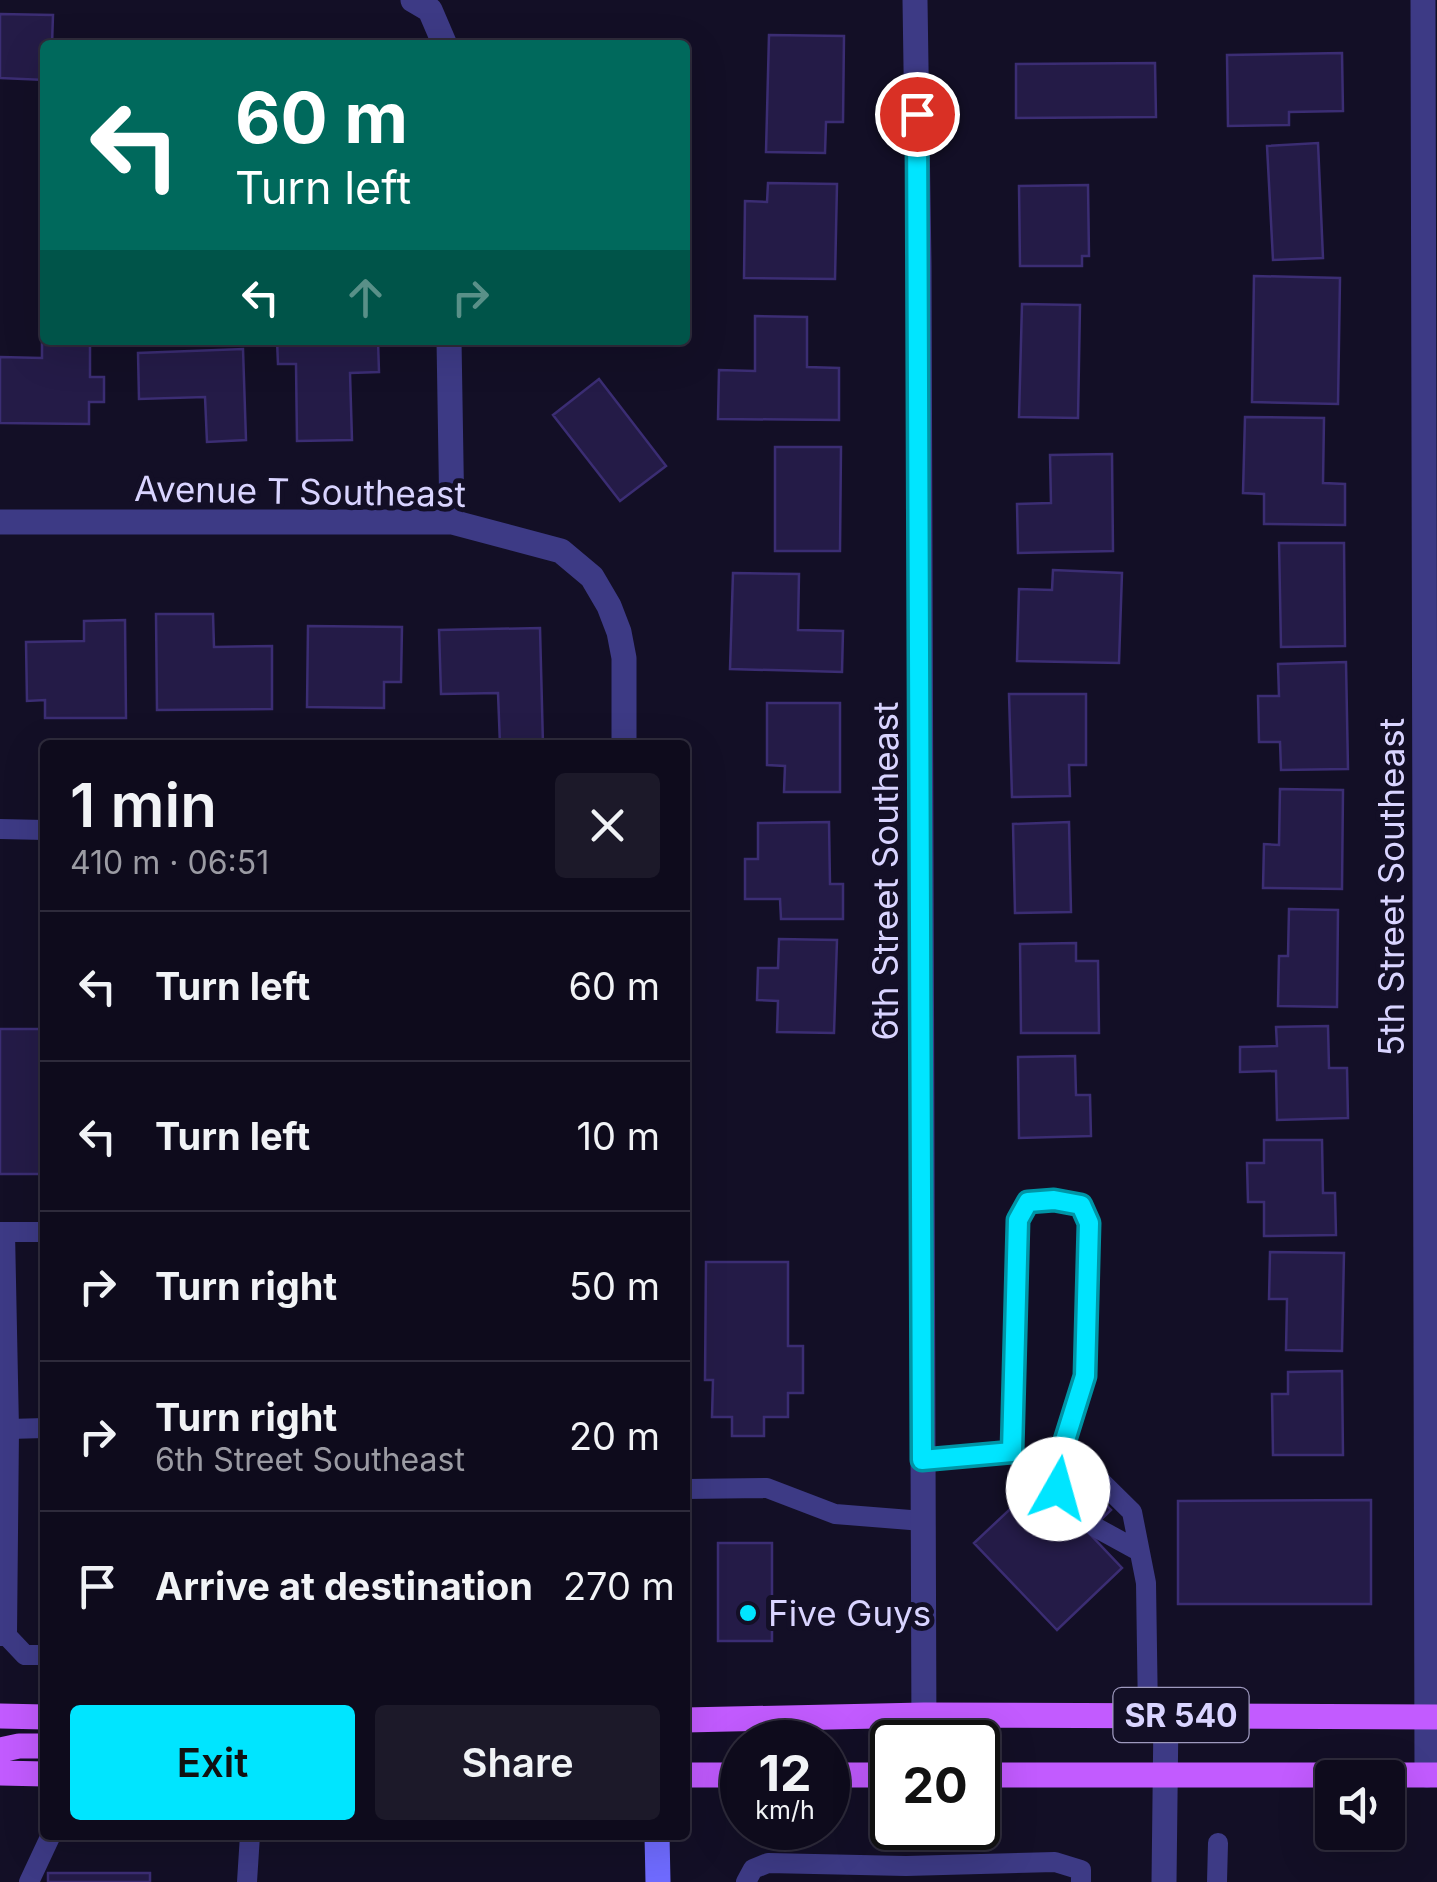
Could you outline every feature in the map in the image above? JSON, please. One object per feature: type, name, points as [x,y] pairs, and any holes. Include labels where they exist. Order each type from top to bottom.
[{"type":"main road","name":"SR 540","points":[[690,1720],[924,1715],[1432,1717]]},
{"type":"main road","points":[[0,1716],[40,1717]]},
{"type":"main road","points":[[0,1750],[40,1746]]},
{"type":"main road","points":[[0,1773],[40,1774]]},
{"type":"main road","points":[[690,1775],[720,1775]]},
{"type":"main road","name":"SR 540","points":[[1000,1775],[1432,1775]]},
{"type":"street","points":[[412,0],[430,10],[443,40]]},
{"type":"street","name":"6th Street Southeast","points":[[915,0],[924,1720]]},
{"type":"street","name":"5th Street Southeast","points":[[1423,0],[1432,1775]]},
{"type":"street","points":[[449,345],[452,522]]},
{"type":"street","name":"Avenue T Southeast","points":[[0,522],[452,522],[561,551],[592,577],[610,606],[619,632],[624,658],[624,740]]},
{"type":"street","points":[[1157,1715],[1165,1775],[1164,1882]]},
{"type":"street","points":[[657,1840],[658,1882]]},
{"type":"lane","points":[[0,830],[40,830]]},
{"type":"lane","points":[[922,1460],[1012,1452],[1018,1220],[1028,1202],[1054,1200],[1081,1205],[1089,1223],[1085,1376],[1062,1442],[1056,1469],[1058,1489]]},
{"type":"lane","points":[[40,1232],[2,1232],[9,1428],[4,1636],[26,1655],[40,1655]]},
{"type":"lane","points":[[9,1428],[40,1428]]},
{"type":"lane","points":[[1062,1442],[1132,1512],[1146,1583],[1157,1715]]},
{"type":"lane","points":[[690,1489],[767,1488],[835,1514],[922,1521]]},
{"type":"lane","points":[[1095,1527],[1138,1550]]},
{"type":"lane","points":[[30,1882],[49,1840]]},
{"type":"lane","points":[[247,1882],[250,1840]]},
{"type":"lane","points":[[1216,1882],[1218,1843]]},
{"type":"lane","points":[[746,1882],[753,1869],[768,1863],[906,1866],[1055,1862],[1081,1870],[1081,1882]]},
{"type":"building","points":[[0,14],[53,15],[52,40],[40,40],[40,80],[0,78]]},
{"type":"building","points":[[769,35],[844,36],[843,122],[826,122],[825,153],[766,152]]},
{"type":"building","points":[[1342,53],[1343,111],[1289,112],[1289,125],[1228,126],[1227,55]]},
{"type":"building","points":[[1155,63],[1156,117],[1016,118],[1016,64]]},
{"type":"building","points":[[1318,143],[1323,258],[1273,260],[1267,146]]},
{"type":"building","points":[[768,183],[837,184],[835,279],[744,278],[745,201],[767,202]]},
{"type":"building","points":[[1088,185],[1089,256],[1082,256],[1082,266],[1020,266],[1019,186]]},
{"type":"building","points":[[1254,276],[1340,278],[1338,404],[1252,402]]},
{"type":"building","points":[[1022,304],[1080,305],[1078,418],[1019,417]]},
{"type":"building","points":[[755,316],[807,317],[807,367],[839,368],[839,420],[718,419],[719,370],[755,371]]},
{"type":"building","points":[[42,345],[90,345],[90,377],[104,377],[104,402],[89,402],[89,424],[0,423],[0,357],[42,358]]},
{"type":"building","points":[[277,345],[378,345],[379,372],[350,373],[352,440],[297,441],[296,364],[278,364]]},
{"type":"building","points":[[243,349],[246,440],[207,442],[205,397],[139,399],[138,353]]},
{"type":"building","points":[[599,379],[666,466],[620,501],[553,415]]},
{"type":"building","points":[[1245,417],[1324,418],[1323,483],[1345,484],[1345,525],[1264,524],[1264,494],[1243,493]]},
{"type":"building","points":[[775,447],[841,447],[840,551],[775,551]]},
{"type":"building","points":[[1112,454],[1113,551],[1018,553],[1017,504],[1051,503],[1050,455]]},
{"type":"building","points":[[1279,543],[1344,543],[1345,646],[1281,647]]},
{"type":"building","points":[[1053,570],[1122,573],[1119,663],[1017,661],[1019,589],[1052,590]]},
{"type":"building","points":[[733,573],[799,574],[798,630],[843,631],[842,672],[730,669]]},
{"type":"building","points":[[156,614],[213,614],[214,647],[272,646],[272,709],[157,710]]},
{"type":"building","points":[[125,620],[126,718],[45,718],[45,700],[27,701],[26,642],[84,641],[84,621]]},
{"type":"building","points":[[308,626],[402,627],[401,682],[384,682],[384,708],[307,707]]},
{"type":"building","points":[[540,628],[543,740],[500,740],[498,693],[441,694],[439,630]]},
{"type":"building","points":[[1346,662],[1348,769],[1281,770],[1280,742],[1259,742],[1258,696],[1279,696],[1278,664]]},
{"type":"building","points":[[1009,694],[1086,694],[1086,765],[1069,765],[1070,796],[1012,797]]},
{"type":"building","points":[[767,703],[840,703],[840,792],[784,792],[785,766],[767,765]]},
{"type":"building","points":[[1280,789],[1343,790],[1342,889],[1263,888],[1264,844],[1279,845]]},
{"type":"building","points":[[829,822],[830,884],[843,884],[843,919],[781,919],[780,899],[745,899],[745,859],[758,859],[758,823]]},
{"type":"building","points":[[1069,822],[1071,912],[1015,913],[1013,824]]},
{"type":"building","points":[[1289,909],[1338,910],[1337,1007],[1278,1006],[1279,956],[1288,956]]},
{"type":"building","points":[[779,939],[837,940],[834,1033],[777,1032],[778,1001],[757,1000],[758,968],[778,968]]},
{"type":"building","points":[[1076,943],[1076,961],[1098,961],[1099,1033],[1021,1033],[1020,944]]},
{"type":"building","points":[[1328,1026],[1329,1068],[1347,1068],[1348,1118],[1277,1120],[1276,1071],[1240,1072],[1240,1047],[1277,1046],[1276,1027]]},
{"type":"building","points":[[0,1029],[40,1029],[40,1174],[0,1174]]},
{"type":"building","points":[[1075,1056],[1076,1095],[1090,1095],[1091,1136],[1019,1138],[1018,1057]]},
{"type":"building","points":[[1264,1140],[1322,1140],[1323,1193],[1335,1193],[1336,1235],[1264,1236],[1264,1202],[1248,1202],[1247,1163],[1264,1163]]},
{"type":"building","points":[[1270,1252],[1344,1253],[1342,1351],[1286,1350],[1287,1299],[1269,1299]]},
{"type":"building","points":[[706,1262],[788,1262],[788,1346],[803,1346],[803,1393],[788,1393],[788,1417],[764,1417],[764,1436],[732,1436],[732,1417],[712,1417],[713,1380],[705,1380]]},
{"type":"building","points":[[1342,1371],[1343,1455],[1273,1455],[1272,1394],[1288,1394],[1288,1372]]},
{"type":"building","points":[[1076,1474],[1111,1510],[1088,1532],[1122,1568],[1057,1630],[974,1543],[1039,1482],[1052,1496]]},
{"type":"building","points":[[1371,1500],[1371,1604],[1178,1604],[1178,1501]]},
{"type":"building","points":[[718,1543],[772,1543],[772,1641],[718,1641]]},
{"type":"building","points":[[48,1873],[150,1873],[150,1882],[48,1882]]},
{"type":"place","name":"Five Guys","points":[[748,1613]]},
{"type":"route","points":[[917,114],[922,1460],[1012,1452],[1018,1220],[1028,1202],[1054,1200],[1081,1205],[1089,1223],[1085,1376],[1056,1469],[1058,1489]]}]
